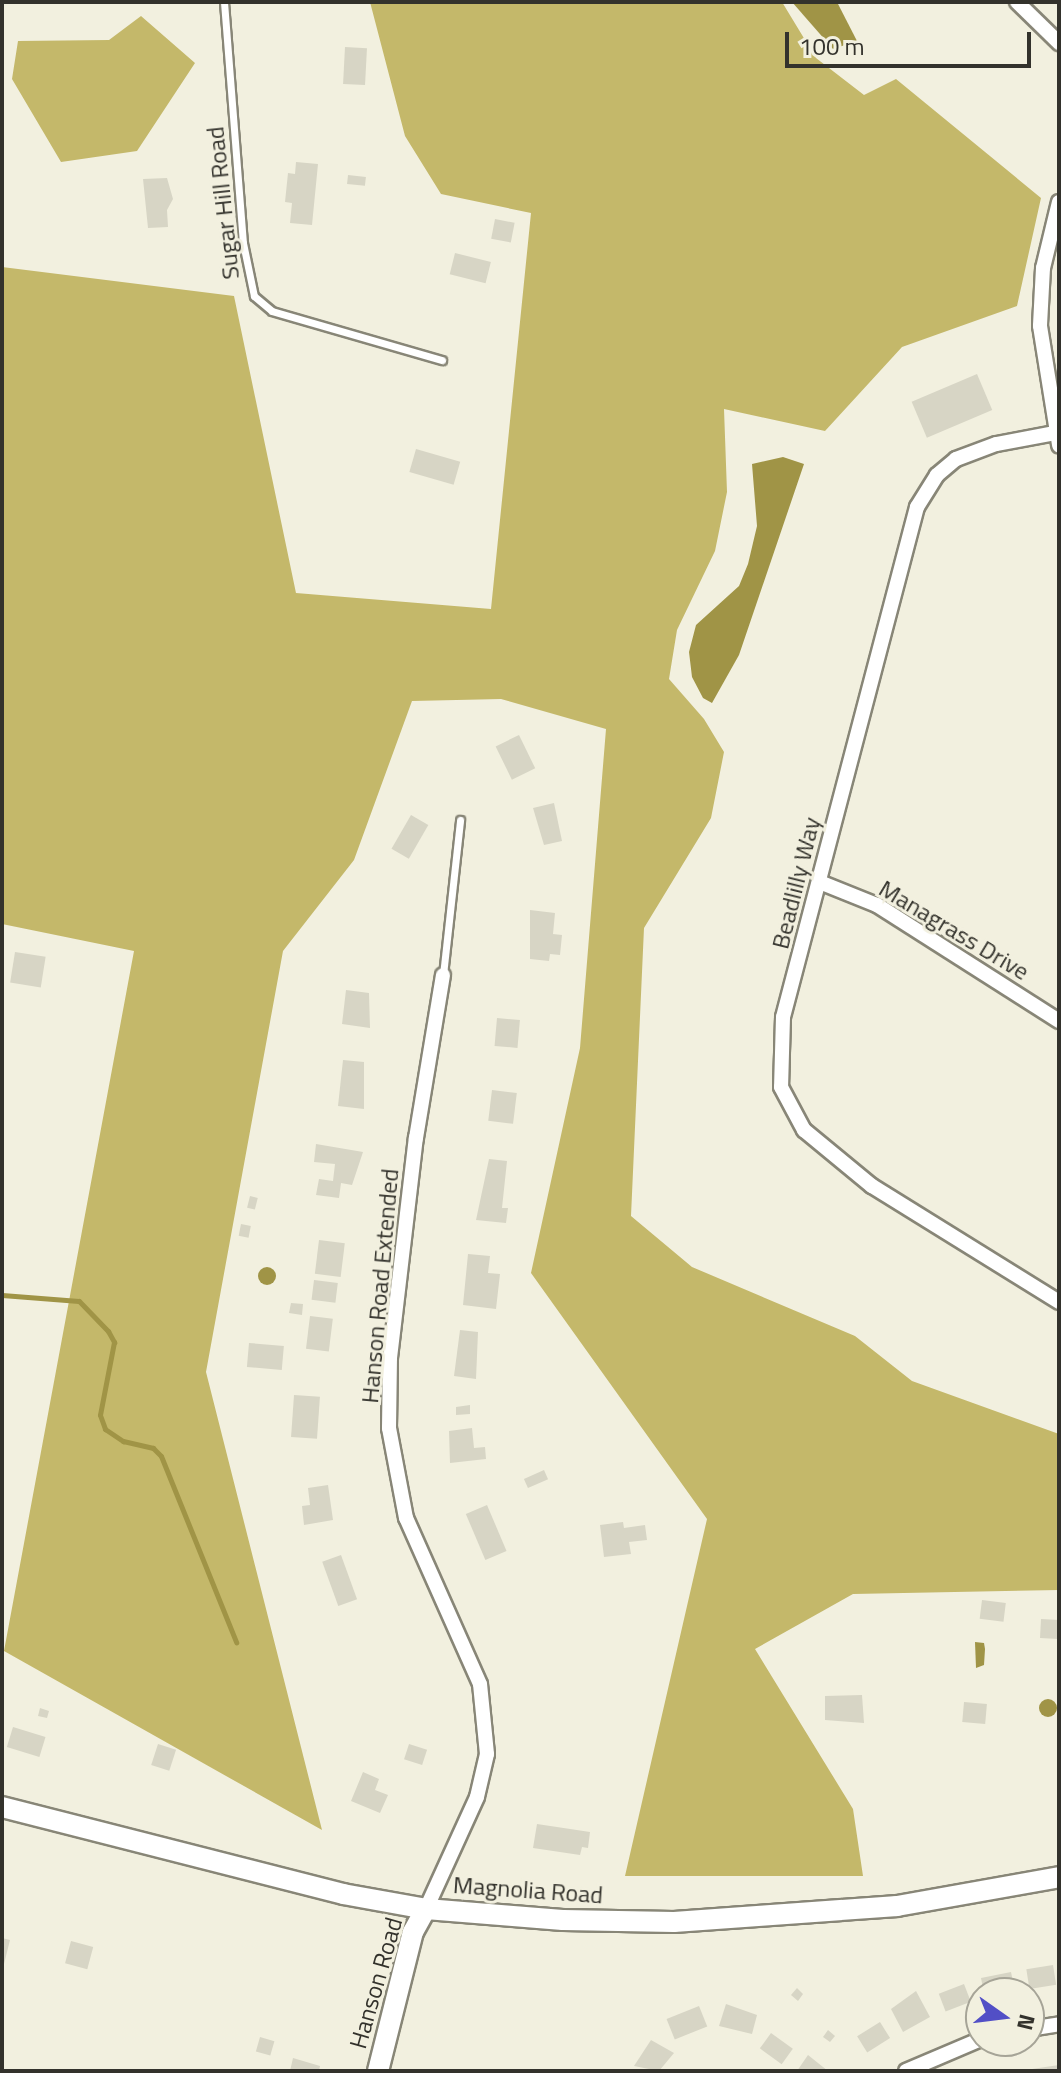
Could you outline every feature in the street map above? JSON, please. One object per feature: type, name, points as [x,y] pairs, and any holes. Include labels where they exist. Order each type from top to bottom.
[{"type":"main road","name":"Magnolia Road","points":[[2,1807],[343,1894],[426,1909],[563,1920],[674,1922],[897,1906],[1059,1877]]},
{"type":"main road","name":"Hanson Road","points":[[378,2071],[413,1932],[426,1909]]},
{"type":"street","points":[[1017,2],[1059,43]]},
{"type":"street","points":[[1057,439],[1040,326],[1043,268],[1059,202]]},
{"type":"street","name":"Beadlilly Way","points":[[1057,439],[996,444],[956,459],[937,475],[917,507],[857,726],[822,883],[783,1017],[781,1087],[804,1130],[872,1186],[1059,1302]]},
{"type":"street","name":"Managrass Drive","points":[[822,883],[877,905],[1059,1021]]},
{"type":"street","name":"Hanson Road Extended","points":[[426,1909],[477,1797],[487,1754],[480,1684],[406,1518],[389,1428],[390,1358],[416,1138],[443,975]]},
{"type":"street","points":[[906,2071],[965,2046]]},
{"type":"lane","name":"Sugar Hill Road","points":[[224,2],[243,243],[254,296],[272,311],[442,360]]},
{"type":"lane","points":[[443,975],[460,820]]},
{"type":"shaded area","points":[[370,2],[782,2],[816,58],[864,95],[896,79],[1041,198],[1017,306],[902,347],[825,431],[724,409],[727,492],[715,551],[677,630],[669,679],[704,719],[724,752],[711,818],[644,928],[631,1216],[692,1267],[855,1336],[912,1381],[1059,1434],[1059,1590],[853,1594],[755,1649],[853,1809],[863,1876],[625,1876],[707,1519],[531,1273],[580,1048],[606,729],[501,699],[412,701],[354,860],[283,951],[206,1372],[322,1830],[4,1651],[134,951],[2,924],[2,267],[234,296],[296,593],[491,609],[531,213],[441,194],[405,136]]},
{"type":"shaded area","points":[[792,2],[837,2],[857,41],[833,49]]},
{"type":"shaded area","points":[[141,16],[195,63],[137,151],[61,162],[12,79],[18,41],[109,40]]},
{"type":"shaded area","points":[[783,457],[804,464],[739,655],[712,703],[703,698],[692,677],[689,652],[696,625],[739,586],[748,564],[757,526],[752,464]]},
{"type":"shaded area","points":[[263,1267],[271,1267],[276,1276],[274,1283],[263,1285],[258,1280],[258,1272]]},
{"type":"shaded area","points":[[975,1642],[984,1643],[985,1649],[984,1665],[976,1668]]},
{"type":"shaded area","points":[[1044,1699],[1052,1699],[1057,1708],[1055,1715],[1044,1717],[1039,1712],[1039,1704]]},
{"type":"building","points":[[345,47],[367,48],[365,85],[343,84]]},
{"type":"building","points":[[296,162],[318,164],[312,225],[290,223],[292,203],[285,202],[288,173],[295,174]]},
{"type":"building","points":[[348,175],[366,177],[365,186],[347,184]]},
{"type":"building","points":[[167,178],[173,199],[167,210],[168,227],[148,228],[143,179]]},
{"type":"building","points":[[495,219],[515,223],[511,242],[491,239]]},
{"type":"building","points":[[455,253],[491,262],[486,283],[450,274]]},
{"type":"building","points":[[977,374],[992,410],[927,438],[912,402]]},
{"type":"building","points":[[416,449],[460,462],[454,485],[409,472]]},
{"type":"building","points":[[519,735],[535,768],[512,780],[496,746]]},
{"type":"building","points":[[554,803],[562,841],[544,845],[533,808]]},
{"type":"building","points":[[411,815],[428,825],[409,859],[392,849]]},
{"type":"building","points":[[530,910],[555,913],[553,934],[562,935],[560,955],[550,954],[549,961],[530,959]]},
{"type":"building","points":[[15,952],[46,957],[41,987],[10,983]]},
{"type":"building","points":[[346,990],[369,993],[370,1028],[342,1024]]},
{"type":"building","points":[[497,1018],[520,1020],[517,1048],[495,1046]]},
{"type":"building","points":[[343,1060],[364,1062],[364,1109],[338,1106]]},
{"type":"building","points":[[492,1090],[517,1093],[513,1124],[488,1121]]},
{"type":"building","points":[[316,1144],[363,1152],[352,1185],[341,1183],[339,1198],[316,1195],[319,1179],[333,1181],[335,1164],[314,1162]]},
{"type":"building","points":[[489,1159],[507,1161],[502,1208],[508,1208],[506,1223],[476,1220]]},
{"type":"building","points":[[250,1196],[258,1198],[255,1210],[247,1208]]},
{"type":"building","points":[[241,1224],[251,1226],[249,1238],[239,1236]]},
{"type":"building","points":[[319,1240],[345,1243],[341,1277],[315,1274]]},
{"type":"building","points":[[468,1254],[490,1256],[488,1273],[500,1274],[496,1309],[463,1305]]},
{"type":"building","points":[[314,1280],[338,1283],[335,1303],[312,1300]]},
{"type":"building","points":[[291,1303],[303,1304],[302,1315],[289,1313]]},
{"type":"building","points":[[310,1316],[333,1319],[329,1352],[306,1349]]},
{"type":"building","points":[[460,1330],[478,1332],[476,1379],[454,1376]]},
{"type":"building","points":[[249,1343],[284,1346],[282,1370],[247,1367]]},
{"type":"building","points":[[294,1395],[320,1397],[317,1439],[291,1437]]},
{"type":"building","points":[[470,1405],[470,1414],[456,1415],[456,1407]]},
{"type":"building","points":[[472,1428],[474,1448],[485,1447],[486,1459],[450,1463],[449,1431]]},
{"type":"building","points":[[544,1470],[548,1479],[528,1488],[524,1479]]},
{"type":"building","points":[[328,1485],[333,1520],[304,1525],[302,1506],[310,1505],[308,1488]]},
{"type":"building","points":[[487,1505],[507,1551],[485,1560],[466,1514]]},
{"type":"building","points":[[623,1522],[624,1528],[645,1525],[647,1540],[629,1542],[631,1554],[604,1557],[600,1525]]},
{"type":"building","points":[[341,1555],[357,1599],[338,1606],[322,1562]]},
{"type":"building","points":[[982,1600],[1006,1603],[1004,1622],[980,1619]]},
{"type":"building","points":[[1041,1619],[1059,1620],[1058,1639],[1040,1638]]},
{"type":"building","points":[[862,1695],[864,1723],[825,1720],[825,1696]]},
{"type":"building","points":[[964,1702],[987,1704],[985,1724],[962,1722]]},
{"type":"building","points":[[40,1708],[49,1711],[47,1718],[38,1716]]},
{"type":"building","points":[[13,1727],[46,1737],[39,1757],[7,1747]]},
{"type":"building","points":[[158,1744],[176,1750],[169,1771],[151,1765]]},
{"type":"building","points":[[409,1744],[427,1750],[422,1765],[404,1759]]},
{"type":"building","points":[[363,1772],[379,1779],[375,1790],[388,1795],[380,1813],[351,1801]]},
{"type":"building","points":[[537,1824],[590,1832],[588,1848],[582,1847],[580,1855],[533,1848]]},
{"type":"building","points":[[2,1938],[10,1940],[3,1968],[2,1967]]},
{"type":"building","points":[[71,1941],[93,1947],[87,1969],[65,1963]]},
{"type":"building","points":[[1053,1965],[1056,1985],[1045,1987],[1045,1977],[1028,1977],[1026,1969]]},
{"type":"building","points":[[1011,1972],[1012,1977],[986,1977]]},
{"type":"building","points":[[964,1984],[965,2004],[946,2011],[939,1994]]},
{"type":"building","points":[[797,1988],[803,1994],[798,2001],[791,1995]]},
{"type":"building","points":[[916,1991],[930,2017],[903,2032],[891,2009]]},
{"type":"building","points":[[726,2004],[757,2015],[752,2034],[719,2026]]},
{"type":"building","points":[[699,2006],[707,2026],[675,2040],[667,2019]]},
{"type":"building","points":[[880,2022],[890,2038],[867,2052],[857,2036]]},
{"type":"building","points":[[828,2030],[835,2036],[830,2042],[823,2037]]},
{"type":"building","points":[[771,2033],[793,2049],[782,2064],[760,2048]]},
{"type":"building","points":[[260,2037],[274,2041],[270,2056],[256,2051]]},
{"type":"building","points":[[651,2040],[674,2053],[659,2071],[634,2066]]},
{"type":"building","points":[[808,2055],[828,2071],[797,2071]]},
{"type":"building","points":[[293,2058],[320,2066],[319,2071],[290,2071]]},
{"type":"building","points":[[1059,2065],[1059,2071],[1032,2069]]},
{"type":"waterway","points":[[2,1295],[79,1301],[108,1331],[114,1342],[100,1415],[105,1429],[123,1441],[153,1448],[161,1456],[236,1642]]}]
